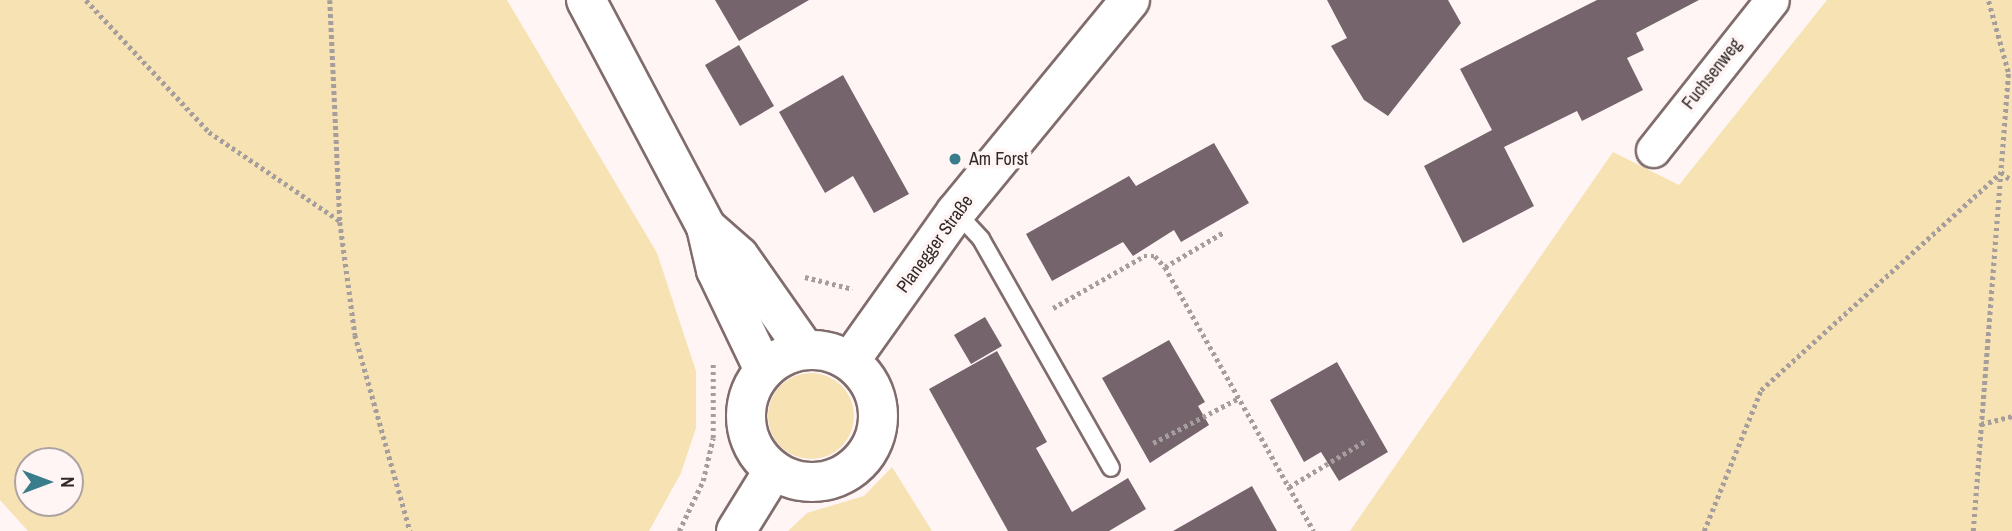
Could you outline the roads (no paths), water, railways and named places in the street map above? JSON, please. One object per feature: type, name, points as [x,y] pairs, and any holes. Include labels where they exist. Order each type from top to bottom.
[{"type":"street","points":[[586,0],[706,227],[716,270],[764,370]]},
{"type":"street","name":"Planegger Straße","points":[[850,361],[956,212],[1130,0]]},
{"type":"street","name":"Fuchsenweg","points":[[1653,150],[1772,0]]},
{"type":"street","points":[[706,227],[739,256],[805,350]]},
{"type":"street","points":[[805,350],[850,361],[872,388],[878,410],[876,433],[867,453],[834,479],[813,482],[773,471],[757,455],[748,436],[745,415],[748,394],[764,370],[776,360],[805,350]]},
{"type":"street","points":[[736,531],[773,471]]},
{"type":"lane","points":[[956,212],[981,239],[1111,468]]},
{"type":"place","name":"Am Forst","points":[[955,159]]}]
